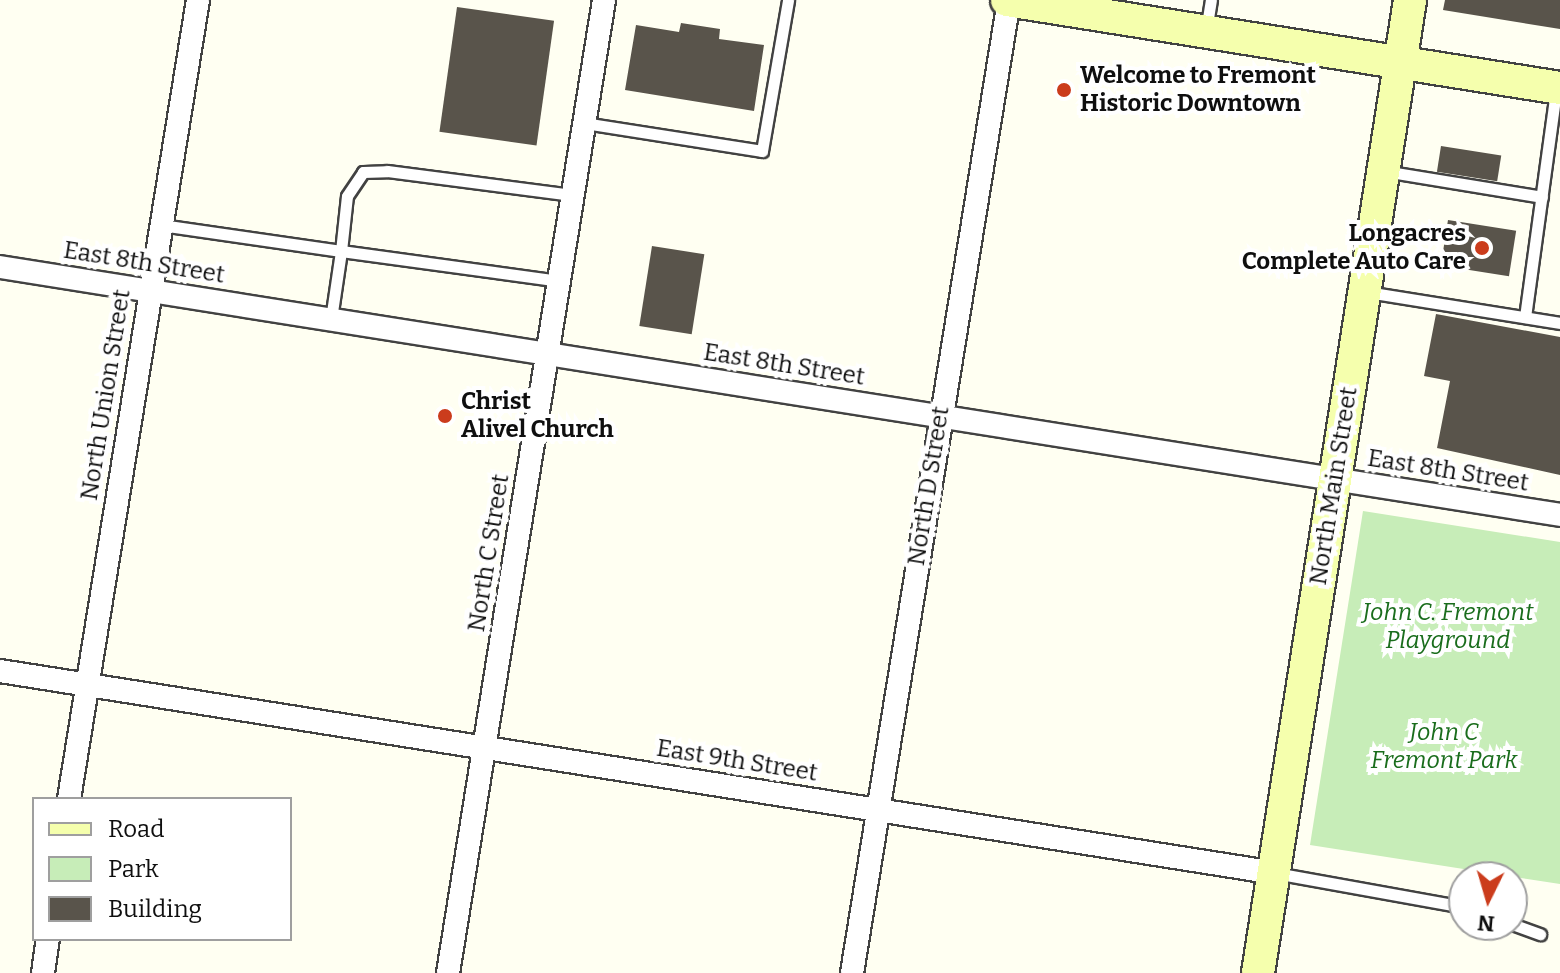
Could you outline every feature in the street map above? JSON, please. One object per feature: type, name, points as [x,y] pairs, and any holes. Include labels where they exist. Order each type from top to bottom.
[{"type":"street","name":"North Union Street","points":[[69,797],[198,0]]},
{"type":"street","name":"North C Street","points":[[448,973],[604,0]]},
{"type":"street","points":[[1009,0],[1558,88]]},
{"type":"street","name":"North D Street","points":[[852,973],[1009,0]]},
{"type":"street","name":"North Main Street","points":[[1258,973],[1410,0]]},
{"type":"street","name":"East 8th Street","points":[[0,267],[1560,515]]},
{"type":"street","name":"East 9th Street","points":[[0,671],[1275,873]]},
{"type":"street","points":[[43,973],[48,941]]},
{"type":"lane","points":[[584,123],[762,151],[788,0]]},
{"type":"lane","points":[[1206,32],[1211,0]]},
{"type":"lane","points":[[1525,317],[1558,88]]},
{"type":"lane","points":[[1383,170],[1542,197]]},
{"type":"lane","points":[[331,319],[347,196],[363,172],[387,171],[572,195]]},
{"type":"lane","points":[[160,225],[559,281]]},
{"type":"lane","points":[[1364,292],[1560,323]]},
{"type":"lane","name":"East 9th Street","points":[[1275,873],[1448,904]]},
{"type":"lane","points":[[1528,930],[1540,934]]},
{"type":"green space","name":"John C Fremont Park","points":[[1363,511],[1560,542],[1560,884],[1528,879],[1528,861],[1448,861],[1448,867],[1310,845]]},
{"type":"building","points":[[1445,0],[1560,0],[1560,29],[1443,10]]},
{"type":"building","points":[[457,7],[554,21],[537,145],[439,132]]},
{"type":"building","points":[[681,23],[720,29],[719,39],[764,45],[754,111],[625,90],[636,25],[679,32]]},
{"type":"building","points":[[1441,146],[1501,156],[1497,181],[1437,172]]},
{"type":"building","points":[[1448,220],[1516,231],[1509,276],[1441,265]]},
{"type":"building","points":[[652,246],[704,254],[692,334],[639,326]]},
{"type":"building","points":[[1436,314],[1560,337],[1560,475],[1437,448],[1450,381],[1424,376]]},
{"type":"place","name":"Welcome to Fremont Historic Downtown","points":[[1064,90]]},
{"type":"place","name":"Longacres Complete Auto Care","points":[[1482,248]]},
{"type":"place","name":"Christ Alivel Church","points":[[445,416]]},
{"type":"park label","name":"John C. Fremont Playground","points":[[1448,627]]}]
